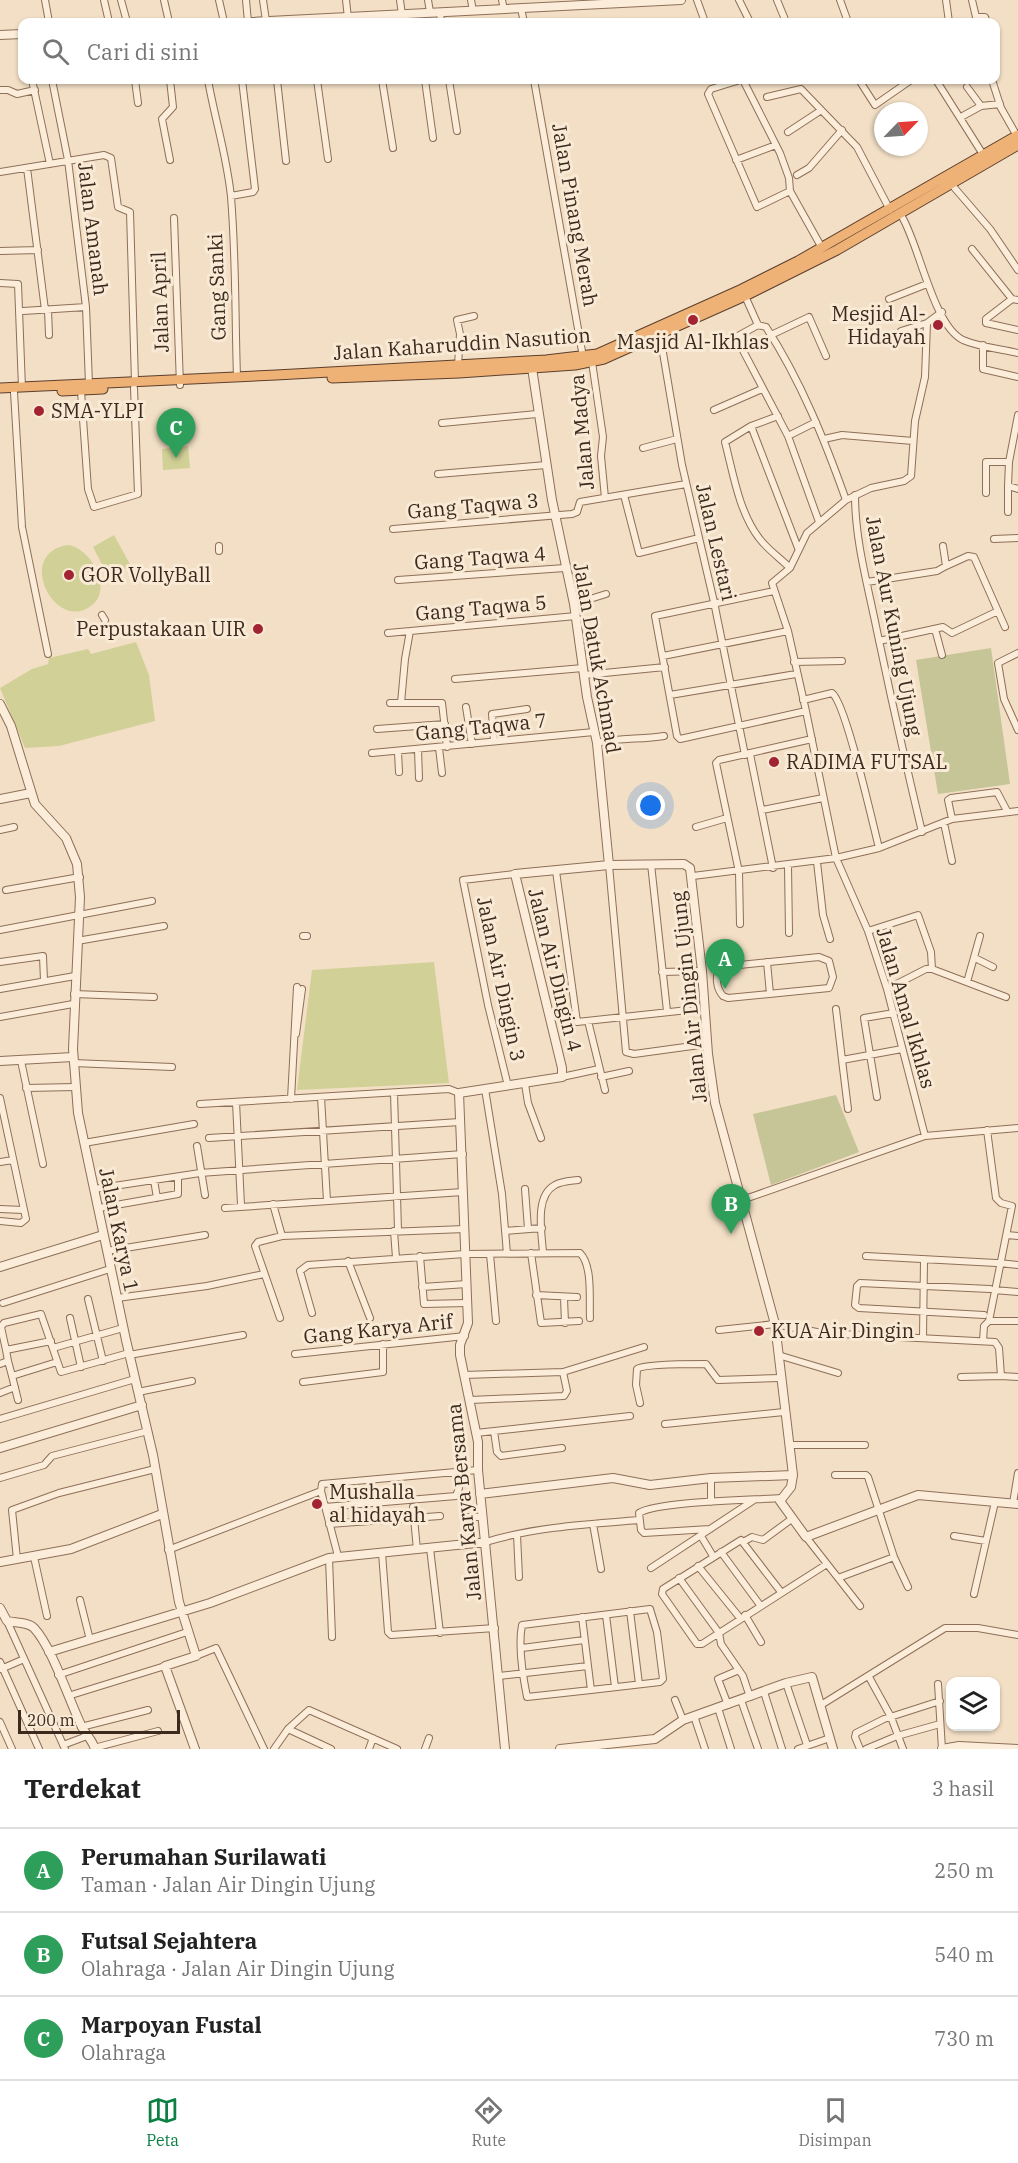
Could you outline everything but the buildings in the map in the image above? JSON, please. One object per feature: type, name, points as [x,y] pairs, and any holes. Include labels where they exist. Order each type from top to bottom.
[{"type":"highway","name":"Jalan Kaharuddin Nasution","points":[[180,382],[237,377],[532,368],[592,362],[660,335],[745,296],[822,248],[1018,139]]},
{"type":"highway","name":"Jalan Kaharuddin Nasution","points":[[0,390],[81,391],[180,382],[459,369],[583,357],[658,328],[784,272],[901,215],[952,185],[1018,139]]},
{"type":"highway","name":"Jalan Kaharuddin Nasution","points":[[18,390],[89,384],[134,385]]},
{"type":"street","points":[[45,0],[48,18]]},
{"type":"street","points":[[104,0],[109,18]]},
{"type":"street","points":[[121,0],[126,18]]},
{"type":"street","points":[[164,0],[168,18]]},
{"type":"street","points":[[219,0],[223,18]]},
{"type":"street","points":[[246,0],[248,18]]},
{"type":"street","points":[[263,0],[267,18]]},
{"type":"street","points":[[346,0],[348,18]]},
{"type":"street","points":[[400,0],[402,15]]},
{"type":"street","points":[[428,0],[430,12]]},
{"type":"street","points":[[471,0],[473,11]]},
{"type":"street","points":[[502,0],[504,10]]},
{"type":"street","points":[[380,18],[402,15],[418,18],[430,12],[681,0]]},
{"type":"street","points":[[697,0],[704,18]]},
{"type":"street","points":[[739,0],[748,18]]},
{"type":"street","points":[[777,0],[784,18]]},
{"type":"street","points":[[840,0],[847,18]]},
{"type":"street","points":[[946,0],[948,18]]},
{"type":"street","points":[[972,0],[976,17],[985,18]]},
{"type":"street","points":[[521,9],[523,18]]},
{"type":"street","points":[[440,12],[441,18]]},
{"type":"street","points":[[0,35],[18,34]]},
{"type":"street","points":[[33,84],[50,164]]},
{"type":"street","name":"Jalan Amanah","points":[[53,84],[68,160],[86,307],[89,384]]},
{"type":"street","points":[[136,84],[138,103]]},
{"type":"street","points":[[170,160],[162,119],[172,110],[174,103],[171,84]]},
{"type":"street","name":"Gang Sanki","points":[[209,84],[217,131],[223,140],[231,196],[237,377]]},
{"type":"street","points":[[231,196],[253,192],[255,189],[242,84]]},
{"type":"street","points":[[277,84],[286,161]]},
{"type":"street","points":[[318,84],[328,159]]},
{"type":"street","points":[[383,84],[393,148]]},
{"type":"street","points":[[426,84],[433,138]]},
{"type":"street","points":[[450,84],[457,131]]},
{"type":"street","name":"Jalan Pinang Merah","points":[[535,84],[583,357]]},
{"type":"street","points":[[728,84],[711,89],[708,94],[757,207],[790,191]]},
{"type":"street","points":[[743,84],[776,145],[789,178],[790,191],[822,248]]},
{"type":"street","points":[[862,84],[875,105],[905,84]]},
{"type":"street","points":[[939,84],[984,156]]},
{"type":"street","points":[[993,84],[1000,104],[1018,139]]},
{"type":"street","points":[[967,87],[981,106]]},
{"type":"street","points":[[767,97],[801,89],[857,147],[890,210]]},
{"type":"street","points":[[0,90],[8,90],[17,94],[34,90]]},
{"type":"street","points":[[961,117],[981,106],[1000,104]]},
{"type":"street","points":[[788,132],[820,111]]},
{"type":"street","points":[[797,175],[809,168],[842,130]]},
{"type":"street","points":[[736,160],[776,145]]},
{"type":"street","points":[[0,172],[104,155],[111,157],[118,207],[130,212],[138,494],[94,507],[88,489],[81,391]]},
{"type":"street","points":[[27,168],[49,335]]},
{"type":"street","points":[[952,185],[990,229],[1018,270]]},
{"type":"street","points":[[901,215],[927,284],[958,337],[1018,353]]},
{"type":"street","name":"Jalan April","points":[[174,218],[180,382]]},
{"type":"street","points":[[972,249],[1016,299],[986,320],[986,323],[1018,330]]},
{"type":"street","points":[[0,251],[38,250]]},
{"type":"street","points":[[0,283],[17,284],[22,311],[18,390],[22,527],[48,654]]},
{"type":"street","points":[[889,299],[927,284]]},
{"type":"street","points":[[745,296],[758,325]]},
{"type":"street","points":[[22,311],[86,307]]},
{"type":"street","points":[[901,331],[927,323],[942,312]]},
{"type":"street","points":[[459,369],[458,320],[474,316]]},
{"type":"street","points":[[771,335],[809,317],[826,356]]},
{"type":"street","points":[[798,548],[819,522],[846,500],[855,495],[904,481],[910,476],[915,421],[924,384],[927,323]]},
{"type":"street","points":[[819,522],[788,436],[737,339],[758,325],[765,326],[771,335],[816,422],[846,500]]},
{"type":"street","name":"Jalan Lestari","points":[[660,335],[686,484],[714,602],[739,726],[762,810],[774,868]]},
{"type":"street","points":[[983,345],[982,369],[1018,377]]},
{"type":"street","name":"Jalan Madya","points":[[592,362],[603,437],[605,498]]},
{"type":"street","name":"Jalan Datuk Achmad","points":[[532,368],[537,414],[565,568],[574,604],[597,742],[609,865]]},
{"type":"street","points":[[714,410],[762,389]]},
{"type":"street","points":[[442,423],[537,414]]},
{"type":"street","points":[[1008,512],[1009,462],[1018,415]]},
{"type":"street","points":[[778,416],[751,426],[725,440],[736,484],[759,538],[790,567]]},
{"type":"street","points":[[788,436],[816,422]]},
{"type":"street","points":[[751,426],[798,548],[797,555],[790,567],[772,582],[774,591],[656,615],[670,695],[679,738],[806,711]]},
{"type":"street","points":[[824,439],[842,435],[913,441]]},
{"type":"street","points":[[643,448],[677,439]]},
{"type":"street","points":[[986,493],[986,462],[1009,462]]},
{"type":"street","points":[[438,474],[546,465]]},
{"type":"street","points":[[555,516],[576,513],[580,502],[686,484]]},
{"type":"street","points":[[1008,486],[1018,489]]},
{"type":"street","points":[[624,495],[639,553],[699,538]]},
{"type":"street","name":"Jalan Aur Kuning Ujung","points":[[855,495],[855,513],[887,685],[922,832]]},
{"type":"street","name":"Gang Taqwa 3","points":[[393,529],[555,516]]},
{"type":"street","points":[[994,539],[1018,538]]},
{"type":"street","points":[[943,546],[946,566]]},
{"type":"street","points":[[867,582],[897,575],[924,574],[959,559],[974,557],[1005,627]]},
{"type":"street","name":"Gang Taqwa 4","points":[[398,580],[565,568]]},
{"type":"street","name":"Jalan Amal Ikhlas","points":[[774,591],[788,631],[836,858],[868,931],[887,989],[925,1136]]},
{"type":"street","points":[[574,604],[606,594]]},
{"type":"street","points":[[879,640],[945,627],[952,633],[998,611]]},
{"type":"street","name":"Gang Taqwa 5","points":[[388,633],[576,616]]},
{"type":"street","points":[[935,629],[942,655]]},
{"type":"street","points":[[401,704],[410,631]]},
{"type":"street","points":[[663,656],[788,631]]},
{"type":"street","points":[[1018,653],[998,663],[1004,699],[1018,730]]},
{"type":"street","points":[[794,662],[842,661]]},
{"type":"street","points":[[455,680],[665,667]]},
{"type":"street","points":[[670,695],[796,674]]},
{"type":"street","points":[[804,700],[832,693],[835,696],[844,718],[879,848]]},
{"type":"street","points":[[390,704],[441,702],[447,747]]},
{"type":"street","name":"Jalan Karya 1","points":[[0,704],[11,726],[31,794],[39,810],[66,837],[80,877],[74,994],[75,1087],[110,1269],[148,1431],[168,1550],[187,1632],[196,1656]]},
{"type":"street","points":[[466,707],[472,744]]},
{"type":"street","points":[[494,741],[492,714],[527,709]]},
{"type":"street","points":[[377,729],[445,723]]},
{"type":"street","name":"Gang Taqwa 7","points":[[372,753],[594,732]]},
{"type":"street","points":[[597,742],[630,737],[644,739],[664,736]]},
{"type":"street","points":[[740,924],[739,872],[716,766],[719,760],[812,739]]},
{"type":"street","points":[[440,748],[442,773]]},
{"type":"street","points":[[418,750],[419,778]]},
{"type":"street","points":[[398,752],[399,772]]},
{"type":"street","points":[[951,819],[948,800],[951,798],[997,792],[1007,811]]},
{"type":"street","points":[[0,799],[31,794]]},
{"type":"street","points":[[762,810],[823,798]]},
{"type":"street","points":[[515,874],[609,865],[651,864],[686,865],[693,876],[774,868],[817,862],[879,848],[951,819],[1018,811]]},
{"type":"street","points":[[696,827],[727,818]]},
{"type":"street","points":[[944,823],[952,861]]},
{"type":"street","points":[[0,830],[14,828]]},
{"type":"street","points":[[817,862],[823,915],[830,939]]},
{"type":"street","points":[[651,864],[667,1011]]},
{"type":"street","points":[[609,865],[626,1053],[707,1044]]},
{"type":"street","points":[[788,866],[789,933]]},
{"type":"street","points":[[556,871],[576,1022],[688,1010]]},
{"type":"street","name":"Jalan Air Dingin 3","points":[[508,1086],[488,1005],[464,879],[515,874]]},
{"type":"street","name":"Jalan Air Dingin 4","points":[[459,1093],[562,1077],[562,1068],[515,874]]},
{"type":"street","name":"Jalan Air Dingin Ujung","points":[[693,876],[707,1044],[718,1119],[775,1324],[793,1475]]},
{"type":"street","points":[[6,890],[80,877]]},
{"type":"street","points":[[0,930],[152,901]]},
{"type":"street","points":[[868,931],[918,915],[931,952],[932,969]]},
{"type":"street","points":[[77,941],[126,935],[164,926]]},
{"type":"street","points":[[967,982],[980,936]]},
{"type":"street","points":[[0,962],[43,956],[44,981]]},
{"type":"street","points":[[826,957],[832,971],[829,988],[724,998],[717,985],[720,967],[826,957]]},
{"type":"street","points":[[975,958],[993,967]]},
{"type":"street","points":[[767,962],[770,994]]},
{"type":"street","points":[[887,989],[926,969],[932,969],[1006,997]]},
{"type":"street","points":[[662,972],[702,971]]},
{"type":"street","points":[[0,989],[75,976]]},
{"type":"street","points":[[703,987],[717,985]]},
{"type":"street","points":[[291,1100],[299,988]]},
{"type":"street","points":[[74,994],[154,997]]},
{"type":"street","points":[[0,1017],[74,1004]]},
{"type":"street","points":[[836,1009],[848,1109]]},
{"type":"street","points":[[877,1097],[868,1055],[864,1018],[894,1013]]},
{"type":"street","points":[[589,1025],[605,1090]]},
{"type":"street","points":[[842,1059],[902,1049]]},
{"type":"street","points":[[0,1061],[73,1060],[172,1067]]},
{"type":"street","points":[[21,1061],[43,1164]]},
{"type":"street","points":[[562,1077],[599,1069]]},
{"type":"street","points":[[602,1077],[629,1071]]},
{"type":"street","points":[[525,1084],[528,1103],[542,1138]]},
{"type":"street","points":[[26,1088],[75,1087]]},
{"type":"street","points":[[200,1104],[449,1089],[459,1093]]},
{"type":"street","points":[[485,1089],[507,1254]]},
{"type":"street","points":[[394,1092],[396,1258]]},
{"type":"street","name":"Jalan Karya Bersama","points":[[459,1093],[468,1323],[460,1345],[460,1355],[476,1433],[505,1749]]},
{"type":"street","points":[[321,1097],[327,1201]]},
{"type":"street","points":[[0,1102],[25,1222],[0,1221]]},
{"type":"street","points":[[236,1102],[242,1205]]},
{"type":"street","points":[[209,1138],[322,1133],[460,1122]]},
{"type":"street","points":[[84,1143],[194,1124]]},
{"type":"street","points":[[742,1200],[925,1136],[1018,1128]]},
{"type":"street","points":[[983,1341],[997,1263],[1015,1206],[1000,1203],[996,1198],[987,1130]]},
{"type":"street","points":[[197,1146],[205,1195]]},
{"type":"street","points":[[94,1189],[200,1173],[462,1154]]},
{"type":"street","points":[[0,1162],[13,1160]]},
{"type":"street","points":[[99,1208],[178,1194],[178,1177]]},
{"type":"street","points":[[154,1180],[157,1198]]},
{"type":"street","points":[[543,1253],[542,1208],[550,1189],[558,1184],[578,1180]]},
{"type":"street","points":[[525,1190],[528,1229]]},
{"type":"street","points":[[225,1208],[242,1205],[463,1192]]},
{"type":"street","points":[[273,1204],[282,1236]]},
{"type":"street","points":[[0,1209],[23,1210]]},
{"type":"street","points":[[505,1231],[542,1228]]},
{"type":"street","points":[[280,1318],[255,1245],[282,1236],[465,1229]]},
{"type":"street","points":[[0,1267],[103,1235]]},
{"type":"street","points":[[107,1251],[205,1235]]},
{"type":"street","points":[[1007,1235],[1018,1236]]},
{"type":"street","points":[[531,1253],[541,1323],[579,1321]]},
{"type":"street","points":[[312,1312],[302,1268],[420,1256],[580,1253],[584,1257],[590,1318]]},
{"type":"street","points":[[490,1254],[496,1321]]},
{"type":"street","points":[[420,1256],[424,1303],[427,1306],[467,1303]]},
{"type":"street","points":[[866,1256],[1018,1264]]},
{"type":"street","points":[[923,1338],[924,1260]]},
{"type":"street","points":[[348,1262],[370,1318]]},
{"type":"street","points":[[3,1303],[110,1269]]},
{"type":"street","points":[[117,1298],[207,1286],[264,1274]]},
{"type":"street","points":[[1018,1292],[860,1283],[857,1286],[855,1305],[859,1308],[1018,1321]]},
{"type":"street","points":[[422,1287],[467,1284]]},
{"type":"street","points":[[536,1295],[577,1297]]},
{"type":"street","points":[[564,1298],[566,1323]]},
{"type":"street","points":[[88,1299],[103,1360]]},
{"type":"street","points":[[18,1400],[2,1325],[39,1314],[44,1317],[61,1372],[129,1354],[243,1335]]},
{"type":"street","points":[[70,1318],[81,1367]]},
{"type":"street","points":[[719,1330],[775,1324],[822,1333],[983,1341],[998,1345],[1001,1376]]},
{"type":"street","points":[[53,1348],[123,1328]]},
{"type":"street","name":"Gang Karya Arif","points":[[295,1354],[465,1336]]},
{"type":"street","points":[[6,1350],[51,1341]]},
{"type":"street","points":[[303,1382],[383,1372],[383,1344]]},
{"type":"street","points":[[464,1375],[563,1372],[644,1347]]},
{"type":"street","points":[[778,1355],[838,1373]]},
{"type":"street","points":[[0,1364],[8,1361]]},
{"type":"street","points":[[12,1376],[57,1362]]},
{"type":"street","points":[[640,1403],[636,1385],[638,1367],[649,1364],[661,1366],[703,1364],[718,1380],[780,1378]]},
{"type":"street","points":[[470,1400],[564,1396],[567,1391],[563,1372]]},
{"type":"street","points":[[961,1377],[1018,1377]]},
{"type":"street","points":[[0,1419],[135,1379]]},
{"type":"street","points":[[138,1392],[192,1381]]},
{"type":"street","points":[[0,1393],[15,1387]]},
{"type":"street","points":[[0,1448],[142,1406]]},
{"type":"street","points":[[665,1424],[784,1412]]},
{"type":"street","points":[[476,1433],[630,1416]]},
{"type":"street","points":[[0,1478],[44,1465],[52,1456],[148,1431]]},
{"type":"street","points":[[494,1431],[497,1452],[501,1456],[562,1448]]},
{"type":"street","points":[[789,1445],[865,1445]]},
{"type":"street","points":[[17,1559],[12,1510],[58,1493],[155,1469]]},
{"type":"street","points":[[338,1556],[320,1486],[324,1483],[478,1470]]},
{"type":"street","points":[[325,1507],[456,1496],[459,1488],[457,1472]]},
{"type":"street","points":[[806,1537],[926,1494],[1015,1504],[1018,1473]]},
{"type":"street","points":[[480,1494],[613,1478],[650,1485],[711,1478],[793,1475],[789,1490],[781,1498],[711,1502],[639,1513],[644,1533],[710,1529]]},
{"type":"street","points":[[835,1475],[866,1475],[880,1509],[894,1557],[908,1587]]},
{"type":"street","points":[[711,1478],[711,1502]]},
{"type":"street","points":[[168,1550],[321,1491]]},
{"type":"street","points":[[781,1498],[781,1504],[860,1606]]},
{"type":"street","points":[[651,1568],[754,1500]]},
{"type":"street","points":[[974,1594],[995,1502]]},
{"type":"street","points":[[413,1507],[417,1550]]},
{"type":"street","points":[[0,1562],[34,1557],[92,1542],[162,1514]]},
{"type":"street","points":[[329,1524],[440,1516]]},
{"type":"street","points":[[464,1517],[483,1517]]},
{"type":"street","points":[[743,1542],[752,1537],[763,1540],[793,1518]]},
{"type":"street","points":[[49,1652],[182,1612],[329,1558],[486,1542],[593,1524],[639,1520]]},
{"type":"street","points":[[593,1524],[601,1569]]},
{"type":"street","points":[[517,1535],[519,1577]]},
{"type":"street","points":[[701,1536],[713,1557]]},
{"type":"street","points":[[954,1536],[986,1541]]},
{"type":"street","points":[[781,1592],[743,1542],[739,1540],[679,1578],[662,1592],[698,1644],[705,1643],[743,1616],[827,1564]]},
{"type":"street","points":[[430,1548],[440,1633]]},
{"type":"street","points":[[721,1552],[760,1605]]},
{"type":"street","points":[[382,1553],[389,1634],[440,1633],[495,1628]]},
{"type":"street","points":[[34,1557],[47,1616]]},
{"type":"street","points":[[838,1578],[894,1557]]},
{"type":"street","points":[[329,1558],[332,1637]]},
{"type":"street","points":[[698,1566],[743,1616],[761,1642]]},
{"type":"street","points":[[679,1578],[719,1633],[725,1650],[739,1670],[750,1697]]},
{"type":"street","points":[[80,1600],[90,1640]]},
{"type":"street","points":[[0,1608],[64,1747],[87,1736]]},
{"type":"street","points":[[646,1608],[651,1610],[657,1632],[662,1681],[528,1698],[524,1674],[522,1625],[606,1615],[646,1608]]},
{"type":"street","points":[[630,1611],[639,1684]]},
{"type":"street","points":[[606,1615],[615,1687]]},
{"type":"street","points":[[582,1617],[591,1690]]},
{"type":"street","points":[[7,1621],[32,1627],[49,1652],[81,1727],[91,1739],[94,1748],[158,1731]]},
{"type":"street","points":[[821,1705],[945,1628],[978,1628],[1018,1635]]},
{"type":"street","points":[[58,1675],[187,1632]]},
{"type":"street","points":[[522,1648],[584,1640]]},
{"type":"street","points":[[68,1696],[216,1648],[264,1749]]},
{"type":"street","points":[[24,1659],[1,1667],[39,1749]]},
{"type":"street","points":[[165,1666],[195,1749]]},
{"type":"street","points":[[499,1676],[588,1666]]},
{"type":"street","points":[[728,1705],[718,1679],[739,1670]]},
{"type":"street","points":[[560,1749],[627,1746],[655,1738],[683,1720],[786,1683],[812,1677],[833,1749]]},
{"type":"street","points":[[869,1677],[891,1717],[903,1749]]},
{"type":"street","points":[[786,1683],[807,1745]]},
{"type":"street","points":[[938,1684],[942,1749],[959,1746],[1018,1749]]},
{"type":"street","points":[[764,1692],[782,1749]]},
{"type":"street","points":[[675,1700],[683,1720]]},
{"type":"street","points":[[741,1700],[758,1749]]},
{"type":"street","points":[[860,1749],[855,1734],[891,1717],[940,1701]]},
{"type":"street","points":[[718,1708],[731,1749]]},
{"type":"street","points":[[81,1727],[148,1710]]},
{"type":"street","points":[[274,1749],[288,1729],[309,1710],[397,1749]]},
{"type":"street","points":[[694,1716],[705,1749]]},
{"type":"street","points":[[0,1722],[12,1749]]},
{"type":"street","points":[[866,1749],[897,1736],[940,1724]]},
{"type":"street","points":[[288,1729],[331,1749]]},
{"type":"street","points":[[424,1749],[429,1737]]},
{"type":"street","points":[[369,1749],[373,1738]]},
{"type":"street","points":[[798,1749],[830,1738]]},
{"type":"green space","points":[[188,446],[190,468],[163,470],[162,449]]},
{"type":"green space","points":[[114,535],[131,566],[109,578],[93,547]]},
{"type":"green space","name":"GOR VollyBall","points":[[68,545],[85,553],[97,570],[100,580],[98,599],[91,606],[77,611],[65,609],[54,601],[46,589],[42,575],[44,562],[52,551]]},
{"type":"green space","points":[[136,642],[149,675],[155,721],[59,746],[25,748],[0,688],[32,669],[48,664],[49,658],[88,649],[91,654]]},
{"type":"green space","points":[[991,648],[1010,784],[938,794],[916,660]]},
{"type":"green space","points":[[434,962],[449,1083],[297,1090],[312,970]]},
{"type":"green space","points":[[836,1095],[859,1152],[771,1185],[753,1114]]},
{"type":"place","name":"Masjid Al-Ikhlas","points":[[693,320]]},
{"type":"place","name":"Mesjid Al- Hidayah","points":[[938,325]]},
{"type":"place","name":"SMA-YLPI","points":[[39,411]]},
{"type":"place","name":"Marpoyan Fustal","points":[[176,458]]},
{"type":"place","name":"GOR VollyBall","points":[[69,575]]},
{"type":"place","name":"Perpustakaan UIR","points":[[258,629]]},
{"type":"place","name":"RADIMA FUTSAL","points":[[774,762]]},
{"type":"place","name":"Perumahan Surilawati","points":[[725,989]]},
{"type":"place","name":"Futsal Sejahtera","points":[[731,1234]]},
{"type":"place","name":"KUA Air Dingin","points":[[759,1331]]},
{"type":"place","name":"Mushalla al hidayah","points":[[317,1504]]}]
